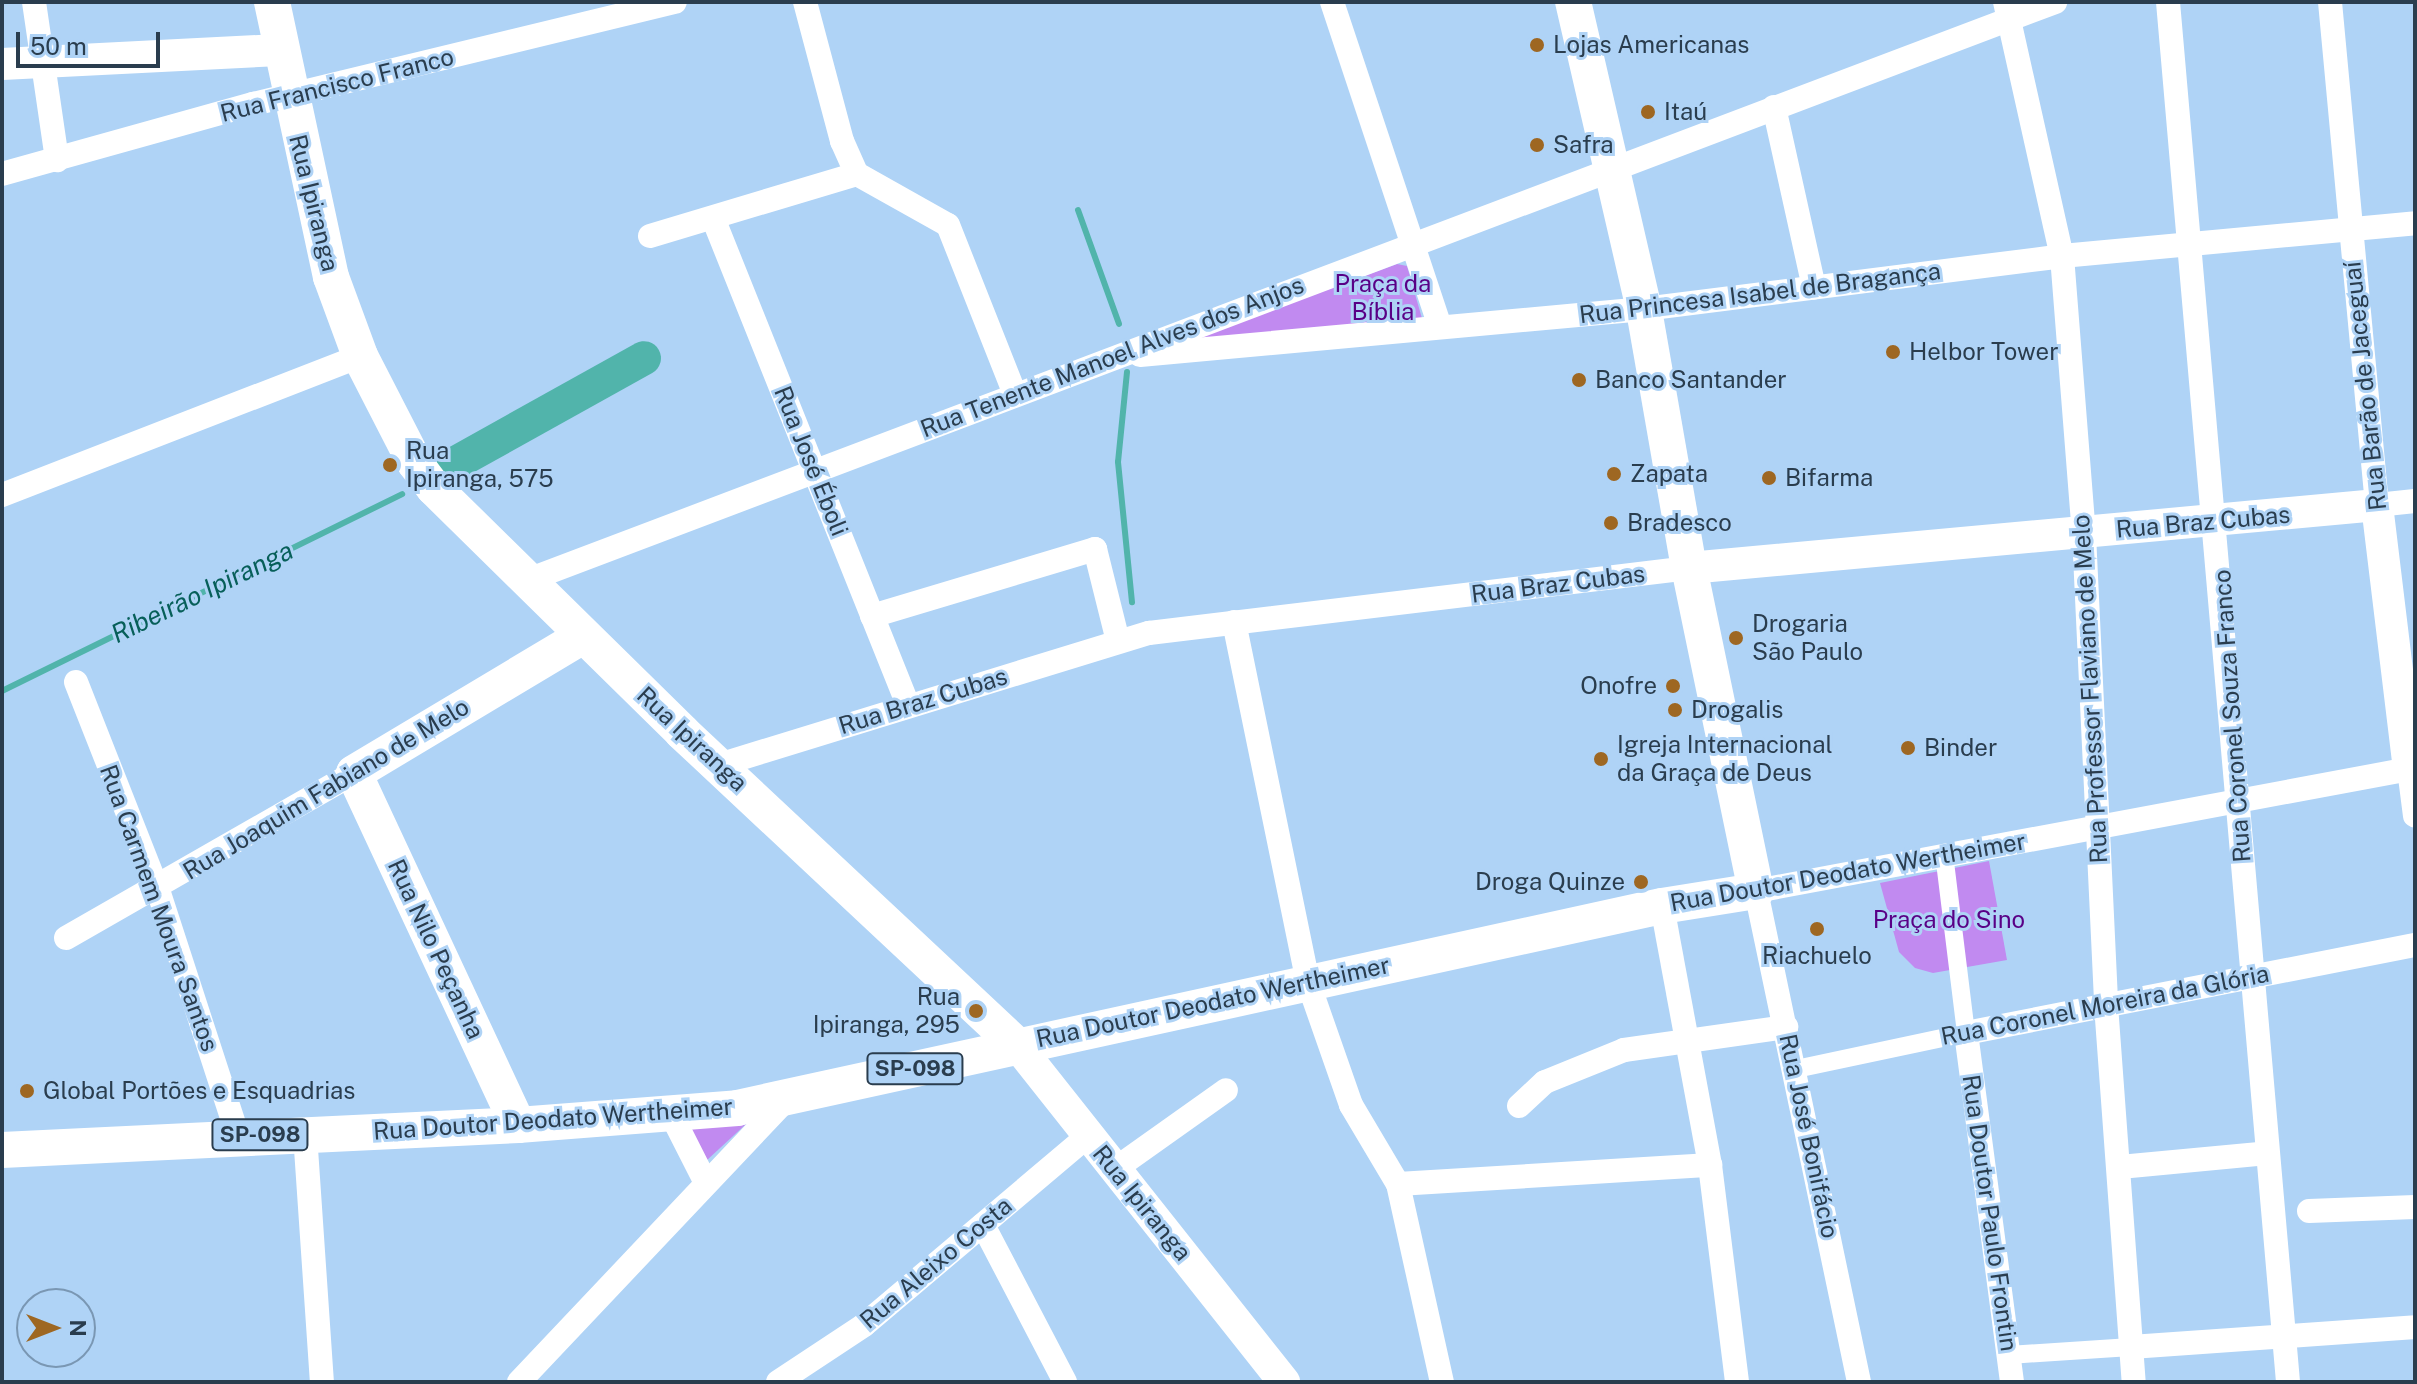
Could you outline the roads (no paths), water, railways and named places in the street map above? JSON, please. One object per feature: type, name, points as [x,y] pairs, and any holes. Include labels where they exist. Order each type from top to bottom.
[{"type":"main road","name":"Rua Ipiranga","points":[[272,2],[288,96],[323,248],[360,356],[397,435],[434,488],[583,636],[1017,1045],[1284,1382]]},
{"type":"main road","points":[[1573,2],[1644,309],[1689,568],[1756,891]]},
{"type":"main road","points":[[2,64],[279,50]]},
{"type":"main road","name":"Rua Braz Cubas","points":[[1689,568],[2377,505]]},
{"type":"main road","name":"Rua Barão de Jaceguaí","points":[[2377,505],[2412,768]]},
{"type":"main road","name":"Rua Joaquim Fabiano de Melo","points":[[354,773],[583,636]]},
{"type":"main road","name":"Rua Nilo Peçanha","points":[[354,773],[518,1125]]},
{"type":"main road","name":"Rua Doutor Deodato Wertheimer","points":[[2,1150],[672,1116],[787,1099],[1017,1045],[1662,906],[1756,891]]},
{"type":"street","points":[[34,2],[57,160]]},
{"type":"street","name":"Rua Francisco Franco","points":[[2,174],[288,96],[675,2]]},
{"type":"street","points":[[805,2],[842,141],[857,174],[948,225],[1015,394]]},
{"type":"street","points":[[1332,2],[1440,327]]},
{"type":"street","name":"Rua Tenente Manoel Alves dos Anjos","points":[[528,580],[1774,107],[2007,10],[2055,2]]},
{"type":"street","name":"Rua Coronel Souza Franco","points":[[2168,2],[2188,245],[2217,522],[2237,800],[2288,1382]]},
{"type":"street","name":"Rua Barão de Jaceguaí","points":[[2330,2],[2377,505]]},
{"type":"street","name":"Rua Professor Flaviano de Melo","points":[[2007,10],[2062,256],[2084,534],[2106,1005],[2134,1382]]},
{"type":"street","points":[[1774,107],[1814,288]]},
{"type":"street","points":[[650,236],[857,174]]},
{"type":"street","name":"Rua José Éboli","points":[[713,218],[908,705]]},
{"type":"street","name":"Rua Princesa Isabel de Bragança","points":[[1104,360],[1644,309],[2062,256],[2415,223]]},
{"type":"street","points":[[2,495],[360,356]]},
{"type":"street","name":"Rua Braz Cubas","points":[[2377,505],[2415,501]]},
{"type":"street","points":[[872,616],[1095,549],[1118,641]]},
{"type":"street","name":"Rua Braz Cubas","points":[[719,765],[1118,641],[1234,622],[1689,568]]},
{"type":"street","points":[[1234,622],[1308,982],[1351,1105],[1398,1184],[1442,1382]]},
{"type":"street","name":"Rua Carmem Moura Santos","points":[[76,682],[158,890],[238,1136]]},
{"type":"street","points":[[2412,768],[2415,816]]},
{"type":"street","name":"Rua Doutor Deodato Wertheimer","points":[[1756,891],[2412,768]]},
{"type":"street","name":"Rua Joaquim Fabiano de Melo","points":[[66,938],[158,890],[354,773]]},
{"type":"street","name":"Rua Doutor Paulo Frontin","points":[[1944,854],[2012,1382]]},
{"type":"street","name":"Rua José Bonifácio","points":[[1756,891],[1796,1069],[1859,1382]]},
{"type":"street","points":[[1662,906],[1689,1037],[1710,1165],[1737,1382]]},
{"type":"street","name":"Rua Coronel Moreira da Glória","points":[[1796,1069],[2415,945]]},
{"type":"street","points":[[1519,1106],[1545,1082],[1578,1066],[1689,1037],[1786,1027]]},
{"type":"street","points":[[1115,1169],[1226,1090]]},
{"type":"street","points":[[519,1382],[705,1181],[787,1099]]},
{"type":"street","points":[[672,1116],[705,1181]]},
{"type":"street","points":[[305,1134],[322,1382]]},
{"type":"street","name":"Rua Aleixo Costa","points":[[778,1382],[864,1325],[1088,1136]]},
{"type":"street","points":[[2120,1167],[2267,1153]]},
{"type":"street","points":[[1398,1184],[1710,1165]]},
{"type":"street","points":[[2309,1211],[2415,1207]]},
{"type":"street","points":[[983,1225],[1065,1382]]},
{"type":"street","points":[[2009,1355],[2415,1327]]},
{"type":"waterway","points":[[1078,210],[1119,324]]},
{"type":"waterway","name":"Ribeirão Ipiranga","points":[[443,470],[644,358]]},
{"type":"waterway","points":[[1127,372],[1118,462],[1132,602]]},
{"type":"waterway","name":"Ribeirão Ipiranga","points":[[2,691],[402,494]]},
{"type":"place","name":"Lojas Americanas","points":[[1537,45]]},
{"type":"place","name":"Itaú","points":[[1648,112]]},
{"type":"place","name":"Safra","points":[[1537,145]]},
{"type":"place","name":"Helbor Tower","points":[[1893,352]]},
{"type":"place","name":"Banco Santander","points":[[1579,380]]},
{"type":"place","name":"Rua Ipiranga, 575","points":[[390,465]]},
{"type":"place","name":"Zapata","points":[[1614,474]]},
{"type":"place","name":"Bifarma","points":[[1769,478]]},
{"type":"place","name":"Bradesco","points":[[1611,523]]},
{"type":"place","name":"Drogaria São Paulo","points":[[1736,638]]},
{"type":"place","name":"Onofre","points":[[1673,686]]},
{"type":"place","name":"Drogalis","points":[[1675,710]]},
{"type":"place","name":"Binder","points":[[1908,748]]},
{"type":"place","name":"Igreja Internacional da Graça de Deus","points":[[1601,759]]},
{"type":"place","name":"Droga Quinze","points":[[1641,882]]},
{"type":"place","name":"Riachuelo","points":[[1817,929]]},
{"type":"place","name":"Rua Ipiranga, 295","points":[[976,1011]]},
{"type":"place","name":"Global Portões e Esquadrias","points":[[27,1091]]},
{"type":"park label","name":"Praça da Bíblia","points":[[1383,298]]},
{"type":"park label","name":"Praça do Sino","points":[[1949,920]]}]
